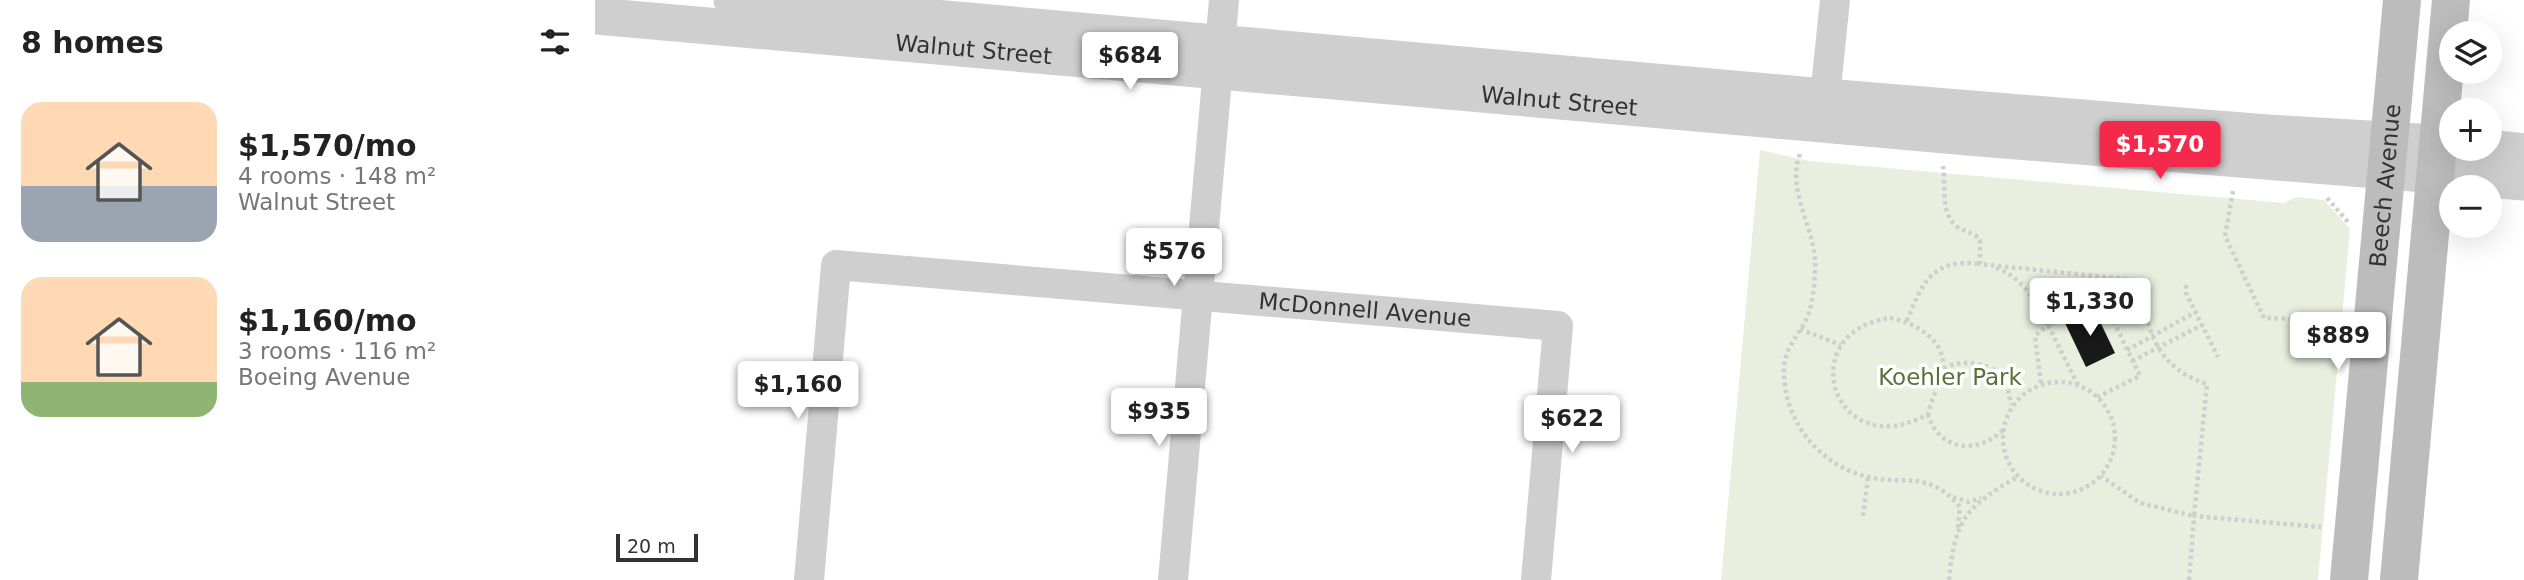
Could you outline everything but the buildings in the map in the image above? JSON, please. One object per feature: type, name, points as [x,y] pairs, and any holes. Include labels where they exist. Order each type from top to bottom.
[{"type":"main road","name":"Beech Avenue","points":[[2349,580],[2402,0]]},
{"type":"main road","points":[[2445,98],[2451,0]]},
{"type":"main road","points":[[2399,580],[2440,161]]},
{"type":"street","name":"Walnut Street","points":[[732,0],[1218,57],[1968,137],[2387,154],[2439,153]]},
{"type":"street","points":[[1173,580],[1224,0]]},
{"type":"street","points":[[1825,97],[1835,0]]},
{"type":"street","name":"Walnut Street","points":[[595,16],[1825,97],[2267,133],[2387,154]]},
{"type":"street","points":[[2502,149],[2524,152]]},
{"type":"street","name":"Walnut Street","points":[[2464,161],[2524,182]]},
{"type":"street","name":"McDonnell Avenue","points":[[810,580],[836,265],[1558,326],[1536,580]]},
{"type":"path","points":[[1787,152],[1813,154]]},
{"type":"path","points":[[1800,153],[1795,177],[1815,250],[1815,269],[1812,300],[1787,351],[1784,368],[1786,392],[1792,414],[1815,449],[1834,462],[1868,477],[1916,480],[1969,502],[1985,497]]},
{"type":"path","points":[[1931,165],[1955,167]]},
{"type":"path","points":[[1944,167],[1944,197],[1949,215],[1953,224],[1975,234],[1980,240],[1979,264]]},
{"type":"path","points":[[2220,190],[2244,192]]},
{"type":"path","points":[[2233,191],[2225,236],[2264,318],[2338,320]]},
{"type":"path","points":[[2321,192],[2354,228]]},
{"type":"path","points":[[1907,321],[1926,279],[1936,270],[1969,263],[2144,281],[2144,313],[2158,348],[2180,372],[2207,384],[2189,580]]},
{"type":"path","points":[[1989,265],[2005,271],[2029,292],[2078,385]]},
{"type":"path","points":[[2186,285],[2186,293],[2218,357]]},
{"type":"path","points":[[2041,384],[2035,337],[2048,325],[2089,306]]},
{"type":"path","points":[[2337,330],[2340,310]]},
{"type":"path","points":[[2127,350],[2151,334],[2196,312]]},
{"type":"path","points":[[2097,397],[2140,376],[2111,316]]},
{"type":"path","points":[[1928,414],[1898,426],[1880,428],[1862,422],[1847,410],[1837,395],[1833,377],[1835,359],[1841,345],[1854,328],[1872,320],[1890,318],[1907,321],[1923,330],[1935,343],[1942,359],[1943,370],[1928,414],[1932,427],[1942,439],[1957,445],[1974,447],[1992,441],[2003,429]]},
{"type":"path","points":[[2132,360],[2202,326]]},
{"type":"path","points":[[1800,329],[1841,345]]},
{"type":"path","points":[[1943,370],[1953,363],[1968,363],[1998,373],[2008,387],[2011,405],[2003,429],[2002,443],[2006,461],[2017,477],[2032,488],[2050,494],[2078,491],[2101,476],[2111,460],[2115,443],[2114,424],[2097,397],[2078,385],[2060,382],[2041,384],[2011,405]]},
{"type":"path","points":[[2101,476],[2140,503],[2194,516],[2326,527]]},
{"type":"path","points":[[1863,516],[1868,477]]},
{"type":"path","points":[[1949,580],[1952,547],[1967,512],[2017,477]]},
{"type":"path","points":[[1951,496],[1960,507],[1958,528]]},
{"type":"green space","name":"Koehler Park","points":[[1760,150],[1809,161],[2284,203],[2297,197],[2324,200],[2350,229],[2318,580],[1721,580]]}]
